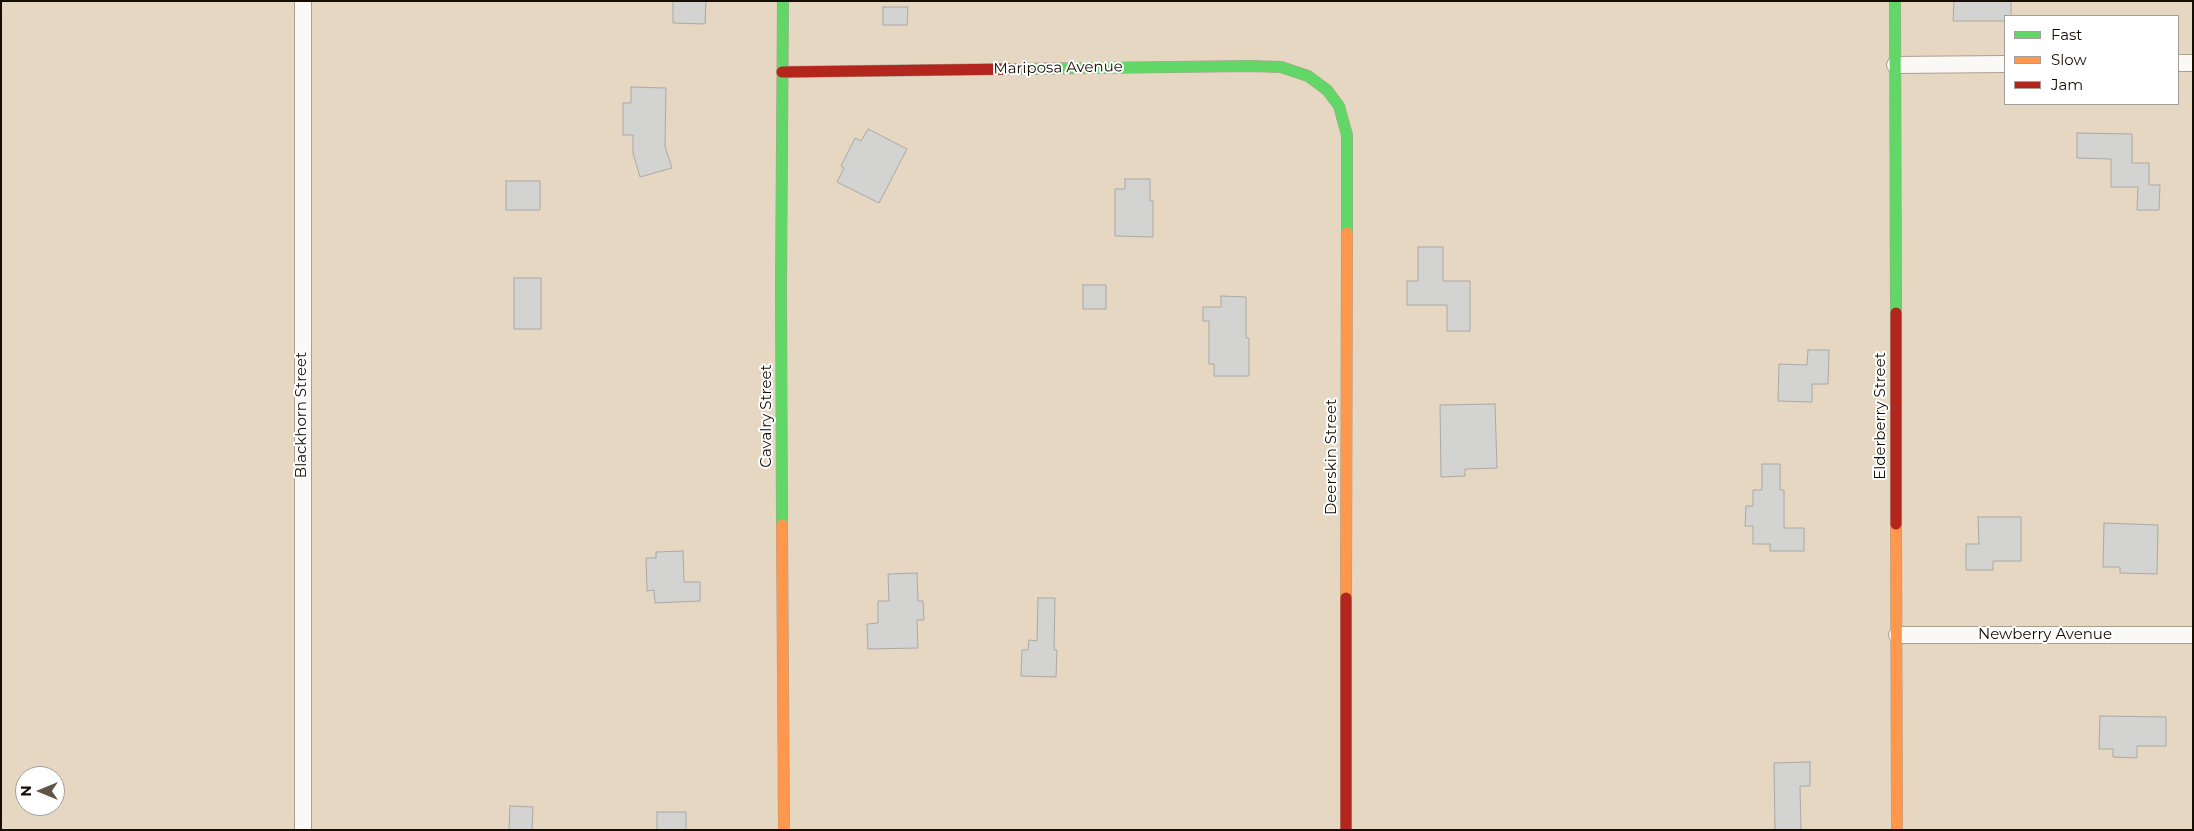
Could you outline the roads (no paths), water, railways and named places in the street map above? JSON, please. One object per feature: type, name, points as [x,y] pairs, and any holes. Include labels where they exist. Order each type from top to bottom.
[{"type":"street","name":"Blackhorn Street","points":[[303,1],[303,830]]},
{"type":"street","name":"Cavalry Street","points":[[783,1],[781,287],[784,830]]},
{"type":"street","name":"Elderberry Street","points":[[1895,1],[1897,830]]},
{"type":"street","points":[[2179,63],[2193,63]]},
{"type":"street","points":[[1895,65],[2004,64]]},
{"type":"street","name":"Mariposa Avenue","points":[[782,72],[1250,66],[1281,68],[1308,76],[1327,90]]},
{"type":"street","name":"Deerskin Street","points":[[1327,90],[1339,106],[1347,135],[1346,830]]},
{"type":"street","name":"Newberry Avenue","points":[[1897,635],[2193,634]]}]
